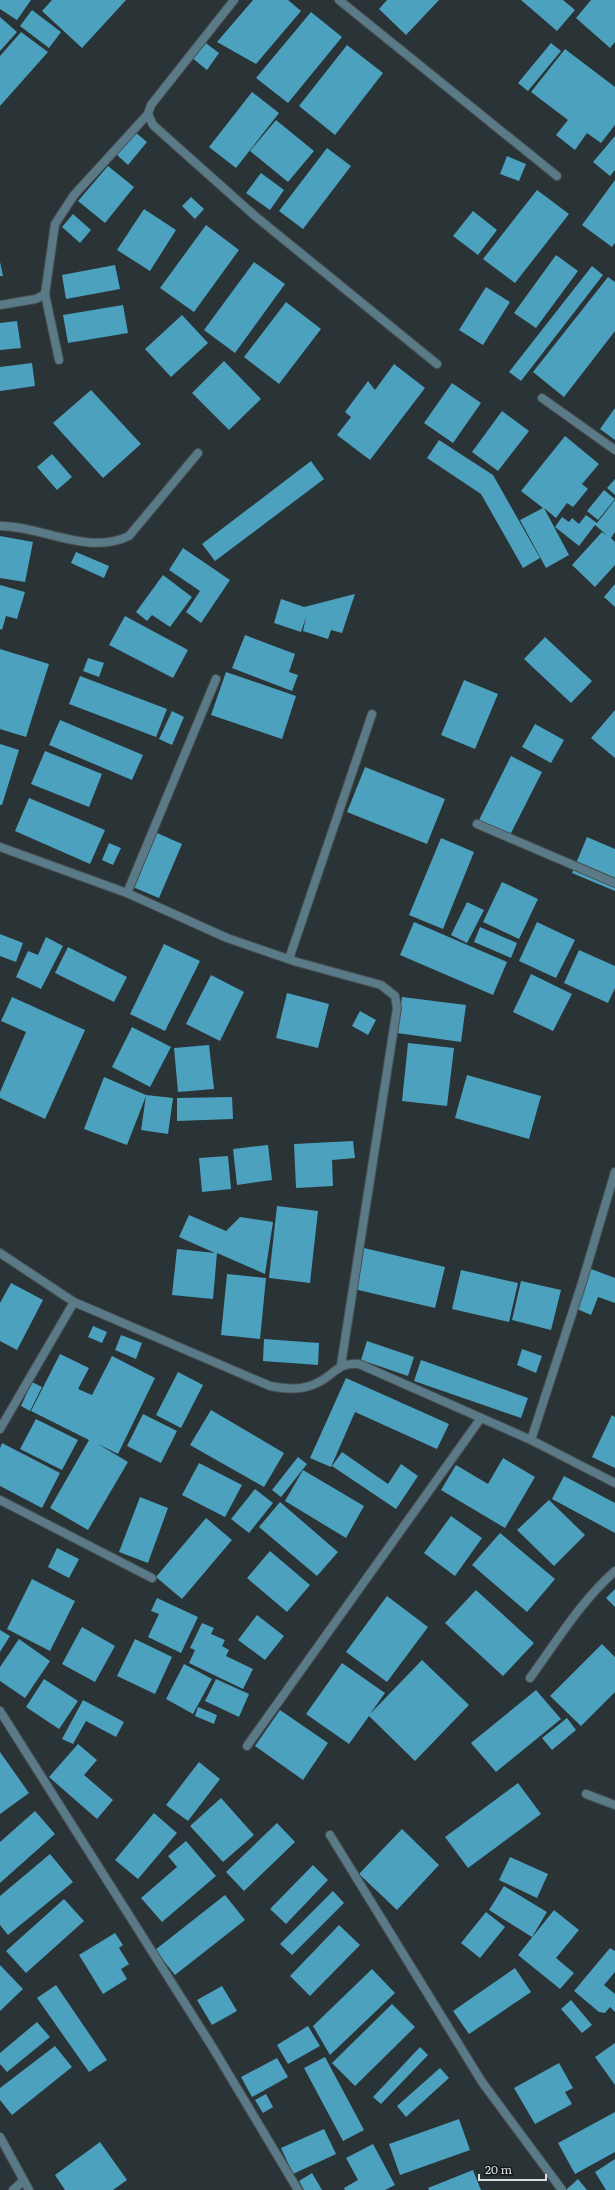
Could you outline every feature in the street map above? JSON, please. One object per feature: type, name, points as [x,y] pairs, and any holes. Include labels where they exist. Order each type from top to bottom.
[{"type":"street","points":[[59,360],[45,294],[49,280],[51,242],[55,224],[74,195],[148,114],[151,105],[234,0]]},
{"type":"street","points":[[339,0],[557,176]]},
{"type":"street","points":[[148,114],[153,125],[255,216],[438,364]]},
{"type":"street","points":[[0,305],[36,299],[45,294]]},
{"type":"street","points":[[542,398],[615,450]]},
{"type":"street","points":[[0,526],[95,544],[118,541],[129,536],[198,453]]},
{"type":"street","points":[[127,893],[216,679]]},
{"type":"street","points":[[289,959],[372,714]]},
{"type":"street","points":[[477,824],[615,883]]},
{"type":"street","points":[[0,847],[127,893],[227,938],[289,959],[381,985],[395,996],[396,1003],[372,1176],[350,1297],[341,1365]]},
{"type":"street","points":[[531,1440],[582,1283],[615,1172]]},
{"type":"street","points":[[0,1253],[74,1302],[270,1386],[287,1389],[305,1387],[318,1383],[341,1365],[359,1364],[531,1440],[615,1484]]},
{"type":"street","points":[[0,1429],[74,1302]]},
{"type":"street","points":[[247,1746],[481,1418]]},
{"type":"street","points":[[0,1500],[152,1578]]},
{"type":"street","points":[[530,1678],[583,1605],[597,1588],[615,1571]]},
{"type":"street","points":[[0,1711],[213,2048],[298,2190]]},
{"type":"street","points":[[586,1794],[615,1805]]},
{"type":"street","points":[[330,1835],[482,2082],[562,2190]]},
{"type":"street","points":[[0,2137],[29,2190]]},
{"type":"street","points":[[13,2190],[23,2181]]},
{"type":"building","points":[[0,0],[31,0],[17,20],[0,9]]},
{"type":"building","points":[[52,0],[126,0],[82,48],[42,11]]},
{"type":"building","points":[[253,0],[288,0],[301,11],[256,64],[217,42]]},
{"type":"building","points":[[387,0],[439,0],[406,35],[379,9]]},
{"type":"building","points":[[521,0],[563,0],[575,10],[557,31]]},
{"type":"building","points":[[591,0],[615,0],[615,42],[610,48],[576,18]]},
{"type":"building","points":[[32,10],[61,32],[49,48],[20,26]]},
{"type":"building","points":[[311,12],[342,37],[288,103],[256,78]]},
{"type":"building","points":[[0,17],[17,32],[0,51]]},
{"type":"building","points":[[21,32],[48,52],[0,106],[0,56]]},
{"type":"building","points":[[203,41],[219,53],[207,70],[191,57]]},
{"type":"building","points":[[551,43],[561,51],[528,91],[518,83]]},
{"type":"building","points":[[347,45],[383,73],[335,135],[299,106]]},
{"type":"building","points":[[565,49],[615,87],[615,125],[601,143],[587,133],[575,150],[556,135],[568,120],[531,92]]},
{"type":"building","points":[[252,92],[279,113],[236,168],[209,147]]},
{"type":"building","points":[[276,120],[314,151],[288,182],[250,151]]},
{"type":"building","points":[[135,132],[147,142],[128,165],[116,154]]},
{"type":"building","points":[[615,136],[615,170],[610,176],[593,162]]},
{"type":"building","points":[[327,148],[351,166],[303,229],[279,211]]},
{"type":"building","points":[[507,156],[526,164],[519,181],[500,174]]},
{"type":"building","points":[[108,166],[134,187],[105,223],[78,201]]},
{"type":"building","points":[[261,173],[284,190],[270,210],[246,193]]},
{"type":"building","points":[[615,180],[615,243],[612,247],[582,225]]},
{"type":"building","points":[[537,190],[569,214],[515,283],[483,259]]},
{"type":"building","points":[[191,197],[204,209],[195,219],[182,206]]},
{"type":"building","points":[[144,209],[176,230],[150,271],[117,250]]},
{"type":"building","points":[[473,211],[497,230],[478,255],[453,236]]},
{"type":"building","points":[[73,214],[91,230],[80,243],[62,227]]},
{"type":"building","points":[[206,225],[239,250],[194,312],[160,288]]},
{"type":"building","points":[[556,255],[578,271],[536,328],[514,313]]},
{"type":"building","points":[[0,262],[3,276],[0,276]]},
{"type":"building","points":[[254,262],[285,284],[235,353],[204,330]]},
{"type":"building","points":[[115,265],[120,289],[66,299],[62,275]]},
{"type":"building","points":[[592,266],[603,275],[521,381],[509,372]]},
{"type":"building","points":[[608,277],[615,282],[615,331],[564,397],[533,372]]},
{"type":"building","points":[[486,287],[510,302],[483,345],[459,330]]},
{"type":"building","points":[[286,302],[321,329],[279,384],[244,357]]},
{"type":"building","points":[[123,305],[128,333],[68,343],[63,315]]},
{"type":"building","points":[[182,315],[208,343],[171,377],[145,349]]},
{"type":"building","points":[[17,321],[21,348],[0,350],[0,323]]},
{"type":"building","points":[[224,361],[261,399],[229,430],[192,393]]},
{"type":"building","points":[[32,363],[35,386],[0,391],[0,367]]},
{"type":"building","points":[[394,364],[425,388],[370,460],[337,435],[351,417],[345,412],[368,381],[375,390]]},
{"type":"building","points":[[452,383],[481,403],[453,443],[424,423]]},
{"type":"building","points":[[91,390],[141,444],[103,478],[53,423]]},
{"type":"building","points":[[615,408],[615,440],[600,429]]},
{"type":"building","points":[[502,411],[529,431],[498,471],[472,452]]},
{"type":"building","points":[[565,436],[599,464],[582,484],[588,489],[573,507],[567,503],[556,518],[544,508],[569,555],[546,568],[520,520],[543,508],[521,491]]},
{"type":"building","points":[[439,440],[493,475],[540,558],[523,568],[481,494],[427,458]]},
{"type":"building","points":[[52,454],[72,477],[57,490],[37,467]]},
{"type":"building","points":[[311,461],[324,479],[215,561],[202,544]]},
{"type":"building","points":[[615,479],[615,495],[607,488]]},
{"type":"building","points":[[604,490],[615,499],[598,520],[587,511]]},
{"type":"building","points":[[615,500],[615,532],[611,538],[615,542],[615,565],[595,587],[572,565],[602,532],[608,536],[595,525],[579,546],[555,527],[562,517],[569,522],[572,518],[579,524],[586,515],[597,523]]},
{"type":"building","points":[[0,536],[33,542],[25,582],[0,578]]},
{"type":"building","points":[[183,548],[230,580],[201,623],[186,612],[200,591],[169,570]]},
{"type":"building","points":[[76,552],[109,566],[104,578],[71,563]]},
{"type":"building","points":[[163,575],[192,597],[170,627],[152,615],[147,621],[136,612]]},
{"type":"building","points":[[615,584],[615,607],[604,597]]},
{"type":"building","points":[[0,585],[25,592],[17,619],[6,616],[2,630],[0,629]]},
{"type":"building","points":[[355,594],[342,633],[331,630],[328,639],[303,631],[306,617],[301,632],[274,623],[281,599],[304,607]]},
{"type":"building","points":[[125,616],[188,650],[173,678],[109,645]]},
{"type":"building","points":[[245,635],[295,654],[289,672],[298,675],[292,691],[232,668]]},
{"type":"building","points":[[545,637],[592,681],[571,703],[524,659]]},
{"type":"building","points":[[0,649],[49,664],[26,737],[0,729]]},
{"type":"building","points":[[88,658],[104,663],[99,677],[83,671]]},
{"type":"building","points":[[226,672],[296,696],[282,739],[211,715]]},
{"type":"building","points":[[80,676],[167,709],[156,737],[69,704]]},
{"type":"building","points":[[464,680],[498,694],[475,749],[441,735]]},
{"type":"building","points":[[615,710],[615,758],[591,738]]},
{"type":"building","points":[[172,711],[184,717],[172,745],[159,739]]},
{"type":"building","points":[[60,720],[143,755],[132,780],[49,745]]},
{"type":"building","points":[[535,724],[564,740],[551,763],[522,747]]},
{"type":"building","points":[[0,744],[19,750],[2,805],[0,805]]},
{"type":"building","points":[[45,751],[102,774],[89,807],[31,784]]},
{"type":"building","points":[[511,756],[542,772],[509,837],[478,822]]},
{"type":"building","points":[[365,767],[445,799],[427,844],[347,812]]},
{"type":"building","points":[[29,798],[105,830],[90,864],[15,831]]},
{"type":"building","points":[[157,833],[182,844],[159,898],[133,887]]},
{"type":"building","points":[[587,837],[615,849],[615,891],[572,873]]},
{"type":"building","points":[[441,838],[474,852],[443,929],[409,915]]},
{"type":"building","points":[[109,843],[121,848],[113,865],[102,860]]},
{"type":"building","points":[[502,882],[538,899],[519,939],[483,922]]},
{"type":"building","points":[[467,902],[484,910],[467,943],[451,935]]},
{"type":"building","points":[[414,922],[507,962],[493,995],[400,955]]},
{"type":"building","points":[[537,922],[575,940],[556,978],[519,961]]},
{"type":"building","points":[[480,927],[517,943],[511,958],[474,942]]},
{"type":"building","points":[[0,934],[23,943],[16,962],[0,956]]},
{"type":"building","points":[[46,937],[63,946],[41,989],[16,977],[28,951],[38,955]]},
{"type":"building","points":[[164,944],[200,961],[165,1031],[130,1014]]},
{"type":"building","points":[[68,947],[127,977],[114,1002],[55,973]]},
{"type":"building","points":[[579,950],[615,966],[615,988],[608,1003],[564,983]]},
{"type":"building","points":[[531,974],[572,994],[553,1031],[513,1012]]},
{"type":"building","points":[[211,975],[244,992],[220,1041],[186,1024]]},
{"type":"building","points":[[287,993],[329,1004],[318,1048],[276,1038]]},
{"type":"building","points":[[12,997],[85,1030],[45,1119],[0,1098],[0,1092],[26,1032],[1,1021]]},
{"type":"building","points":[[402,997],[466,1005],[461,1042],[397,1033]]},
{"type":"building","points":[[360,1011],[376,1020],[368,1035],[352,1026]]},
{"type":"building","points":[[132,1027],[171,1047],[150,1087],[112,1067]]},
{"type":"building","points":[[408,1043],[454,1048],[447,1106],[402,1101]]},
{"type":"building","points":[[209,1045],[214,1089],[178,1092],[174,1048]]},
{"type":"building","points":[[467,1075],[541,1096],[529,1139],[455,1118]]},
{"type":"building","points":[[104,1077],[146,1095],[173,1098],[168,1134],[141,1130],[146,1096],[127,1145],[84,1129]]},
{"type":"building","points":[[232,1097],[233,1119],[177,1121],[177,1098]]},
{"type":"building","points":[[353,1141],[355,1158],[332,1160],[333,1186],[296,1188],[294,1144]]},
{"type":"building","points":[[268,1145],[272,1180],[237,1185],[233,1149]]},
{"type":"building","points":[[228,1156],[231,1189],[202,1192],[199,1158]]},
{"type":"building","points":[[277,1206],[318,1211],[310,1283],[269,1278]]},
{"type":"building","points":[[189,1215],[226,1231],[240,1217],[273,1222],[265,1274],[217,1253],[213,1299],[172,1295],[177,1249],[215,1253],[179,1237]]},
{"type":"building","points":[[364,1248],[445,1267],[435,1308],[354,1289]]},
{"type":"building","points":[[591,1269],[615,1278],[615,1303],[598,1297],[591,1315],[577,1309]]},
{"type":"building","points":[[461,1270],[518,1283],[509,1322],[452,1309]]},
{"type":"building","points":[[227,1274],[266,1278],[260,1339],[221,1335]]},
{"type":"building","points":[[521,1281],[561,1290],[551,1330],[512,1320]]},
{"type":"building","points":[[11,1283],[43,1300],[17,1350],[0,1341],[0,1303]]},
{"type":"building","points":[[93,1326],[107,1332],[102,1343],[88,1337]]},
{"type":"building","points":[[121,1335],[142,1343],[136,1359],[115,1350]]},
{"type":"building","points":[[264,1339],[319,1343],[318,1365],[263,1361]]},
{"type":"building","points":[[367,1341],[414,1357],[408,1376],[361,1360]]},
{"type":"building","points":[[522,1349],[542,1356],[536,1373],[517,1365]]},
{"type":"building","points":[[60,1354],[89,1368],[78,1389],[92,1395],[112,1356],[155,1378],[118,1454],[98,1444],[128,1462],[88,1530],[50,1508],[89,1440],[31,1411]]},
{"type":"building","points":[[421,1360],[528,1398],[521,1418],[414,1381]]},
{"type":"building","points":[[178,1372],[203,1385],[181,1428],[156,1415]]},
{"type":"building","points":[[346,1378],[449,1424],[437,1449],[355,1412],[331,1467],[310,1458]]},
{"type":"building","points":[[32,1382],[42,1387],[30,1411],[21,1406]]},
{"type":"building","points":[[211,1410],[284,1453],[264,1487],[190,1445]]},
{"type":"building","points":[[143,1414],[177,1431],[161,1463],[127,1446]]},
{"type":"building","points":[[612,1415],[615,1417],[615,1468],[592,1457]]},
{"type":"building","points":[[36,1419],[78,1440],[62,1470],[20,1449]]},
{"type":"building","points":[[2,1443],[60,1473],[42,1508],[0,1486],[0,1448]]},
{"type":"building","points":[[342,1452],[388,1484],[401,1464],[418,1476],[396,1509],[332,1466]]},
{"type":"building","points":[[298,1457],[307,1464],[281,1497],[272,1490]]},
{"type":"building","points":[[503,1458],[535,1477],[505,1528],[441,1490],[456,1465],[488,1484]]},
{"type":"building","points":[[199,1463],[242,1485],[225,1517],[182,1495]]},
{"type":"building","points":[[303,1470],[364,1506],[346,1538],[285,1501]]},
{"type":"building","points":[[564,1476],[615,1503],[615,1533],[552,1499]]},
{"type":"building","points":[[255,1489],[273,1503],[249,1533],[231,1519]]},
{"type":"building","points":[[140,1497],[168,1508],[148,1563],[119,1552]]},
{"type":"building","points":[[549,1500],[585,1535],[554,1566],[517,1530]]},
{"type":"building","points":[[280,1502],[338,1552],[317,1576],[259,1527]]},
{"type":"building","points":[[451,1516],[482,1538],[455,1576],[424,1553]]},
{"type":"building","points":[[206,1518],[232,1540],[182,1599],[156,1577]]},
{"type":"building","points":[[500,1533],[555,1579],[527,1612],[472,1565]]},
{"type":"building","points":[[57,1548],[79,1559],[69,1578],[48,1567]]},
{"type":"building","points":[[270,1551],[310,1585],[287,1612],[247,1578]]},
{"type":"building","points":[[32,1579],[75,1601],[50,1651],[7,1629]]},
{"type":"building","points":[[615,1589],[615,1607],[606,1598]]},
{"type":"building","points":[[476,1590],[534,1643],[503,1676],[445,1623]]},
{"type":"building","points":[[387,1596],[428,1627],[387,1682],[346,1652]]},
{"type":"building","points":[[157,1598],[198,1617],[181,1653],[148,1637],[159,1614],[151,1611]]},
{"type":"building","points":[[257,1615],[284,1636],[265,1660],[238,1640]]},
{"type":"building","points":[[202,1623],[214,1628],[211,1634],[225,1640],[222,1646],[229,1650],[226,1656],[253,1669],[243,1689],[189,1663],[195,1650],[190,1648]]},
{"type":"building","points":[[82,1627],[115,1646],[95,1682],[62,1664]]},
{"type":"building","points":[[0,1630],[10,1636],[0,1652]]},
{"type":"building","points":[[19,1639],[50,1661],[25,1698],[0,1681],[0,1667]]},
{"type":"building","points":[[135,1639],[172,1657],[155,1694],[117,1676]]},
{"type":"building","points":[[602,1644],[615,1657],[615,1692],[581,1726],[550,1696]]},
{"type":"building","points":[[422,1660],[469,1705],[415,1761],[369,1716],[349,1744],[306,1714],[342,1663],[385,1693],[370,1714]]},
{"type":"building","points":[[184,1664],[212,1679],[193,1714],[166,1699]]},
{"type":"building","points":[[44,1679],[78,1701],[59,1729],[26,1707]]},
{"type":"building","points":[[216,1679],[249,1694],[239,1717],[205,1701]]},
{"type":"building","points":[[536,1690],[561,1719],[496,1772],[471,1743]]},
{"type":"building","points":[[83,1700],[124,1722],[116,1737],[86,1721],[73,1744],[62,1739]]},
{"type":"building","points":[[198,1707],[217,1715],[214,1724],[195,1716]]},
{"type":"building","points":[[280,1710],[328,1743],[303,1780],[255,1746]]},
{"type":"building","points":[[567,1718],[576,1730],[552,1750],[542,1738]]},
{"type":"building","points":[[78,1744],[97,1760],[84,1775],[113,1800],[97,1819],[49,1777]]},
{"type":"building","points":[[0,1752],[29,1793],[0,1814]]},
{"type":"building","points":[[199,1762],[220,1779],[188,1821],[166,1805]]},
{"type":"building","points":[[518,1783],[541,1814],[468,1868],[445,1837]]},
{"type":"building","points":[[221,1798],[254,1835],[223,1862],[190,1826]]},
{"type":"building","points":[[35,1811],[55,1834],[0,1883],[0,1842]]},
{"type":"building","points":[[154,1813],[177,1833],[138,1879],[115,1860]]},
{"type":"building","points":[[277,1823],[295,1842],[244,1891],[226,1872]]},
{"type":"building","points":[[402,1829],[439,1865],[397,1910],[359,1874]]},
{"type":"building","points":[[186,1841],[216,1876],[162,1922],[141,1898],[177,1867],[168,1856]]},
{"type":"building","points":[[50,1854],[73,1882],[8,1935],[0,1925],[0,1896]]},
{"type":"building","points":[[510,1857],[548,1874],[537,1898],[499,1880]]},
{"type":"building","points":[[313,1865],[328,1880],[286,1924],[270,1909]]},
{"type":"building","points":[[504,1886],[547,1912],[532,1937],[489,1910]]},
{"type":"building","points":[[333,1891],[344,1903],[292,1955],[280,1944]]},
{"type":"building","points":[[225,1895],[245,1920],[175,1975],[155,1950]]},
{"type":"building","points":[[64,1899],[84,1921],[26,1973],[6,1951]]},
{"type":"building","points":[[554,1910],[579,1930],[556,1958],[574,1973],[560,1989],[518,1955]]},
{"type":"building","points":[[486,1912],[505,1927],[480,1958],[461,1943]]},
{"type":"building","points":[[339,1925],[360,1945],[310,1996],[290,1976]]},
{"type":"building","points":[[115,1933],[123,1945],[119,1948],[129,1964],[121,1969],[127,1979],[103,1994],[79,1955]]},
{"type":"building","points":[[610,1948],[615,1951],[615,1972],[604,1985],[615,1994],[615,2012],[610,2007],[605,2013],[599,2012],[574,1991]]},
{"type":"building","points":[[0,1965],[23,1989],[0,2011]]},
{"type":"building","points":[[515,1968],[531,1992],[469,2034],[453,2011]]},
{"type":"building","points":[[372,1969],[395,1993],[330,2055],[313,2026]]},
{"type":"building","points":[[56,1985],[107,2060],[89,2072],[37,1998]]},
{"type":"building","points":[[222,1986],[237,2011],[212,2025],[197,2000]]},
{"type":"building","points":[[571,2000],[592,2025],[582,2033],[561,2009]]},
{"type":"building","points":[[392,2004],[415,2027],[355,2086],[332,2063]]},
{"type":"building","points":[[37,2022],[50,2037],[7,2072],[0,2064],[0,2053]]},
{"type":"building","points":[[308,2026],[320,2046],[288,2064],[277,2045]]},
{"type":"building","points":[[615,2043],[615,2085],[595,2057]]},
{"type":"building","points":[[55,2046],[72,2067],[12,2115],[0,2100],[0,2088]]},
{"type":"building","points":[[420,2047],[428,2055],[381,2104],[373,2097]]},
{"type":"building","points":[[325,2057],[364,2130],[343,2141],[304,2068]]},
{"type":"building","points":[[277,2058],[288,2077],[252,2097],[241,2077]]},
{"type":"building","points":[[559,2063],[573,2088],[565,2092],[572,2104],[535,2124],[514,2088]]},
{"type":"building","points":[[440,2068],[449,2078],[406,2117],[397,2106]]},
{"type":"building","points":[[266,2094],[273,2107],[263,2113],[255,2100]]},
{"type":"building","points":[[615,2112],[615,2152],[575,2174],[558,2143]]},
{"type":"building","points":[[459,2119],[470,2150],[400,2175],[389,2144]]},
{"type":"building","points":[[324,2129],[336,2154],[293,2174],[281,2148]]},
{"type":"building","points":[[100,2142],[127,2180],[113,2190],[65,2190],[55,2175]]},
{"type":"building","points":[[373,2144],[395,2185],[385,2190],[345,2190],[344,2188],[358,2180],[346,2158]]},
{"type":"building","points":[[615,2159],[615,2190],[606,2190],[595,2172]]},
{"type":"building","points":[[473,2170],[481,2190],[429,2190],[428,2188]]},
{"type":"building","points":[[312,2173],[322,2190],[304,2190],[299,2181]]},
{"type":"building","points":[[578,2179],[587,2190],[566,2190]]}]
